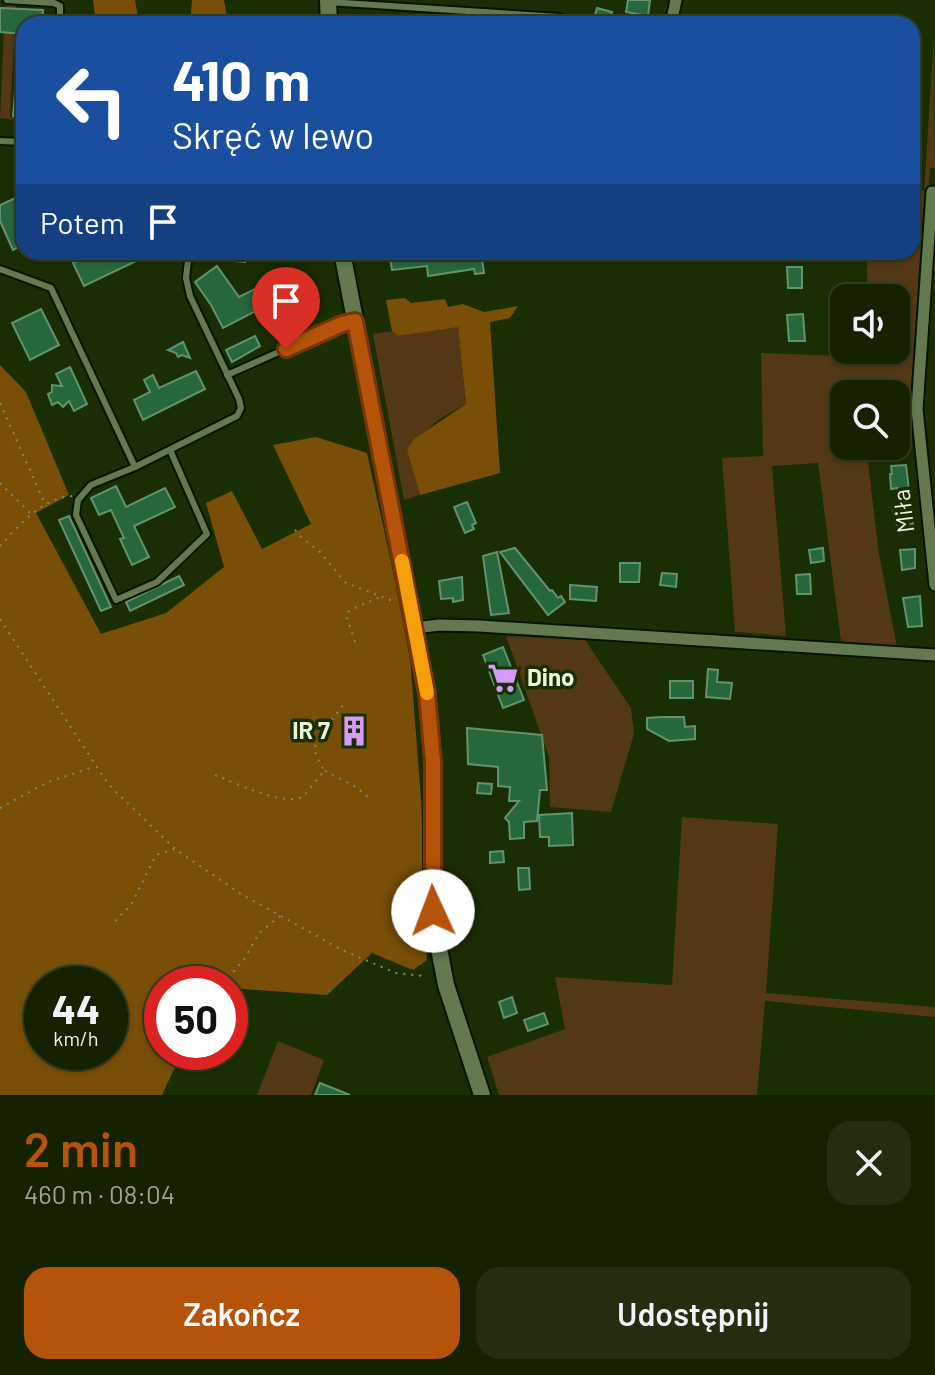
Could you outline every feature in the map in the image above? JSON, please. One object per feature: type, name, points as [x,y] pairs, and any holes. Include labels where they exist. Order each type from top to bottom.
[{"type":"main road","points":[[344,260],[415,628],[431,730],[432,882],[436,933],[446,985],[482,1095]]},
{"type":"street","name":"Miła","points":[[932,192],[917,409],[935,585]]},
{"type":"street","points":[[415,628],[479,626],[935,655]]},
{"type":"lane","points":[[7,0],[54,3],[60,6],[61,13]]},
{"type":"lane","points":[[61,16],[62,0]]},
{"type":"lane","points":[[328,1],[546,16]]},
{"type":"lane","points":[[170,450],[207,534],[157,582],[116,600],[76,515],[78,500],[91,485],[135,467],[237,416],[241,408],[190,296],[186,278],[188,260]]},
{"type":"lane","points":[[0,269],[51,288],[135,467]]},
{"type":"lane","points":[[227,375],[355,321]]},
{"type":"path","points":[[0,403],[46,506]]},
{"type":"path","points":[[0,483],[31,514]]},
{"type":"path","points":[[0,546],[31,514],[66,496],[74,496],[78,500]]},
{"type":"path","points":[[295,530],[320,552],[346,583],[393,601]]},
{"type":"path","points":[[355,642],[346,615],[350,610],[381,596]]},
{"type":"path","points":[[0,619],[108,784],[175,849],[241,894],[342,950],[396,973],[424,976]]},
{"type":"path","points":[[344,704],[326,726],[314,750],[324,771],[356,787],[369,798]]},
{"type":"path","points":[[0,808],[48,782],[95,766]]},
{"type":"path","points":[[215,775],[279,798],[295,800],[324,771]]},
{"type":"path","points":[[115,921],[131,905],[156,855],[175,849]]},
{"type":"path","points":[[238,966],[259,933],[280,916]]},
{"type":"shaded area","points":[[93,0],[135,0],[138,16],[95,16]]},
{"type":"shaded area","points":[[192,0],[224,0],[227,16],[191,16]]},
{"type":"shaded area","points":[[16,5],[10,117],[16,117],[16,121],[0,118],[5,7]]},
{"type":"shaded area","points":[[934,37],[935,168],[930,168],[926,219],[935,220],[935,271],[922,271],[910,398],[910,380],[830,380],[830,460],[868,460],[879,554],[897,647],[841,641],[818,463],[772,466],[786,636],[735,632],[722,458],[763,456],[761,353],[830,356],[830,364],[910,364],[910,284],[867,284],[867,260],[920,260],[920,191],[924,191]]},
{"type":"shaded area","points":[[405,298],[411,303],[445,299],[448,307],[463,304],[484,312],[518,306],[510,318],[490,322],[500,473],[420,495],[407,450],[414,439],[466,404],[458,327],[398,336],[392,331],[386,300]]},
{"type":"shaded area","points":[[458,326],[466,404],[438,420],[407,450],[420,495],[404,500],[373,334],[392,331],[398,336]]},
{"type":"shaded area","points":[[0,365],[26,392],[69,495],[36,513],[101,634],[166,613],[224,567],[206,503],[232,491],[262,549],[311,524],[273,445],[316,437],[367,453],[409,643],[421,799],[427,960],[413,970],[372,953],[327,995],[248,989],[248,966],[144,966],[144,1070],[174,1070],[162,1095],[0,1095]]},
{"type":"shaded area","points":[[506,636],[585,640],[631,708],[634,734],[611,812],[550,807],[549,757]]},
{"type":"shaded area","points":[[682,817],[778,824],[766,993],[935,1007],[935,1017],[765,1001],[757,1095],[499,1095],[487,1057],[565,1029],[555,977],[672,985]]},
{"type":"shaded area","points":[[278,1041],[324,1060],[311,1095],[257,1095]]},
{"type":"building","points":[[628,0],[650,0],[648,16],[626,12]]},
{"type":"building","points":[[0,8],[43,10],[43,16],[16,16],[16,33],[0,32]]},
{"type":"building","points":[[597,8],[612,12],[611,16],[595,16]]},
{"type":"building","points":[[16,80],[16,116],[13,116]]},
{"type":"building","points":[[16,198],[16,248],[13,250],[0,221],[0,205]]},
{"type":"building","points":[[79,260],[138,260],[84,286],[73,263]]},
{"type":"building","points":[[390,260],[482,260],[484,273],[475,274],[474,269],[428,276],[427,266],[392,270]]},
{"type":"building","points":[[217,266],[239,297],[263,285],[271,303],[223,328],[195,282]]},
{"type":"building","points":[[787,267],[802,267],[802,288],[788,288]]},
{"type":"building","points":[[41,309],[59,345],[30,360],[12,323]]},
{"type":"building","points":[[803,314],[805,341],[789,341],[787,315]]},
{"type":"building","points":[[255,336],[260,346],[232,362],[226,350]]},
{"type":"building","points":[[183,342],[190,358],[178,357],[168,350]]},
{"type":"building","points":[[70,367],[87,404],[74,411],[69,401],[63,407],[58,402],[52,405],[48,394],[52,392],[52,385],[62,386],[56,374]]},
{"type":"building","points":[[196,371],[205,389],[143,420],[134,400],[150,392],[144,380],[153,375],[159,388]]},
{"type":"building","points":[[906,465],[913,524],[897,526],[892,506],[899,505],[897,488],[891,489],[891,466]]},
{"type":"building","points":[[116,486],[126,507],[165,488],[175,507],[134,526],[149,557],[132,565],[111,510],[99,515],[91,498]]},
{"type":"building","points":[[467,502],[476,523],[472,525],[474,529],[465,533],[454,507]]},
{"type":"building","points":[[69,516],[111,607],[101,611],[59,520]]},
{"type":"building","points":[[515,548],[550,591],[558,598],[561,596],[565,602],[548,615],[500,552]]},
{"type":"building","points":[[823,548],[824,561],[811,563],[809,550]]},
{"type":"building","points":[[915,549],[915,568],[902,570],[900,550]]},
{"type":"building","points":[[497,552],[509,613],[491,615],[483,556]]},
{"type":"building","points":[[620,563],[640,563],[639,582],[620,582]]},
{"type":"building","points":[[662,573],[677,574],[676,587],[660,585]]},
{"type":"building","points":[[810,574],[811,594],[797,594],[796,575]]},
{"type":"building","points":[[179,576],[184,585],[130,611],[126,602]]},
{"type":"building","points":[[462,577],[463,600],[453,602],[453,598],[441,599],[439,581]]},
{"type":"building","points":[[570,585],[597,587],[596,601],[570,599]]},
{"type":"building","points":[[920,596],[922,626],[908,627],[903,598]]},
{"type":"building","name":"Dino","points":[[503,647],[524,700],[503,708],[483,655]]},
{"type":"building","points":[[708,669],[718,670],[717,682],[732,683],[730,699],[706,697]]},
{"type":"building","points":[[670,681],[693,681],[693,698],[670,698]]},
{"type":"building","points":[[684,717],[685,727],[695,726],[695,739],[669,741],[647,729],[647,718]]},
{"type":"building","points":[[467,728],[542,735],[547,790],[540,790],[537,821],[524,822],[524,838],[510,839],[509,822],[505,818],[519,801],[509,801],[510,787],[498,786],[498,767],[468,764]]},
{"type":"building","points":[[478,783],[492,784],[491,794],[477,793]]},
{"type":"building","points":[[572,813],[573,845],[549,846],[549,837],[540,837],[539,815]]},
{"type":"building","points":[[503,851],[504,862],[490,863],[490,852]]},
{"type":"building","points":[[518,868],[529,868],[530,889],[519,890]]},
{"type":"building","points":[[512,997],[517,1013],[504,1018],[499,1002]]},
{"type":"building","points":[[544,1013],[548,1024],[528,1031],[524,1020]]},
{"type":"building","points":[[320,1083],[350,1095],[315,1095]]},
{"type":"slow traffic","points":[[402,561],[427,693]]},
{"type":"place","name":"Dino","points":[[503,678]]},
{"type":"place","name":"IR 7","points":[[354,731]]},
{"type":"route","points":[[286,349],[355,321],[427,694],[433,762],[433,911]]}]
